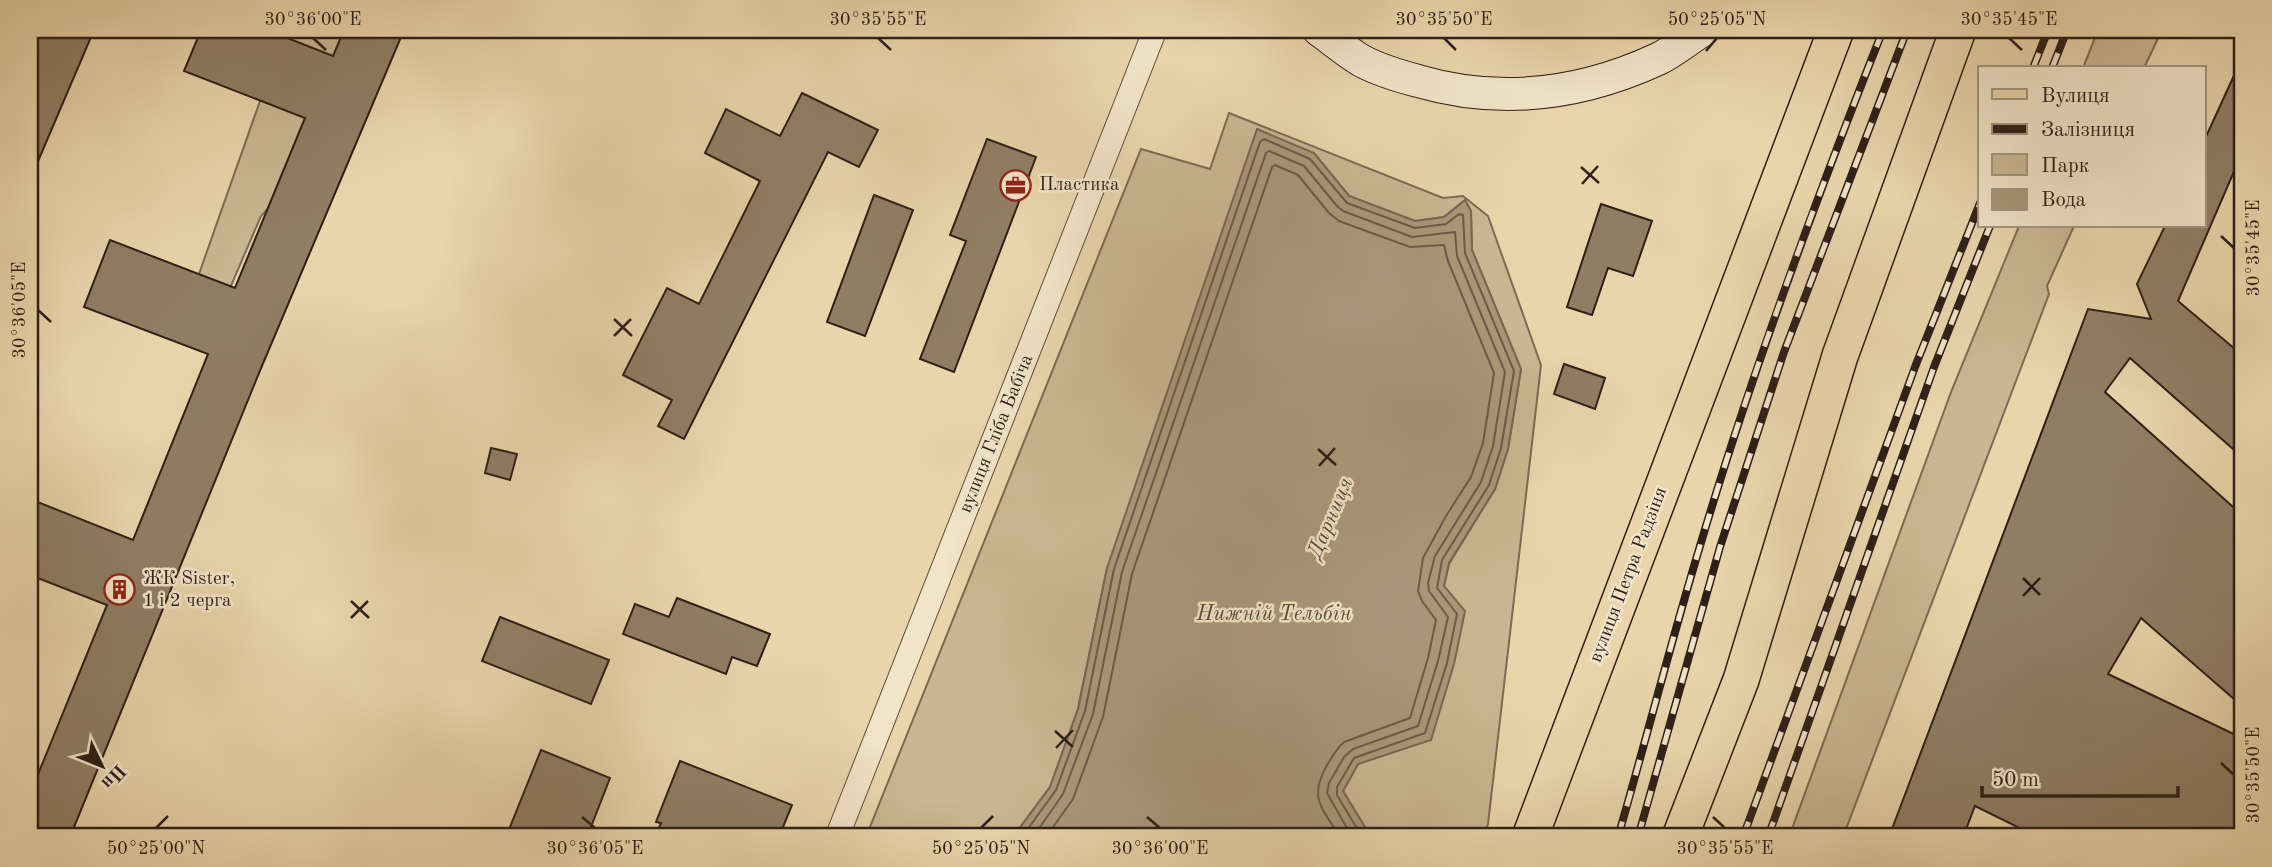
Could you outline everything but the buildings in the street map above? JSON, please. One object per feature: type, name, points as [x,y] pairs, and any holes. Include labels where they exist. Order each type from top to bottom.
[{"type":"main road","points":[[1319,30],[1363,61],[1396,75],[1450,90],[1508,96],[1564,89],[1603,80],[1660,58],[1703,30]]},
{"type":"main road","name":"вулиця Петра Радзіня","points":[[1530,837],[1836,30]]},
{"type":"main road","points":[[1680,837],[1741,680],[1840,356],[1958,30]]},
{"type":"street","name":"вулиця Гліба Бабіча","points":[[837,837],[1155,30]]},
{"type":"green space","points":[[285,30],[388,30],[317,185],[294,181],[261,216],[227,295],[181,325]]},
{"type":"green space","points":[[2098,30],[2162,30],[2145,66],[2084,66]]},
{"type":"green space","points":[[1229,113],[1443,198],[1463,196],[1488,216],[1541,365],[1488,824],[1483,837],[1371,837],[1343,791],[1358,764],[1431,739],[1444,586],[1449,564],[1495,489],[1508,449],[1521,369],[1472,250],[1471,212],[1465,200],[1444,217],[1415,221],[1349,196],[1314,153],[1107,568],[1078,709],[1050,787],[1013,837],[866,837],[1141,149],[1210,169]]},
{"type":"green space","points":[[2018,228],[2073,228],[2047,286],[2049,294],[1843,837],[1789,837],[1951,392]]},
{"type":"water","name":"Нижній Тельбін","points":[[1257,129],[1314,153],[1349,196],[1415,221],[1444,217],[1465,200],[1471,211],[1472,250],[1521,369],[1508,449],[1495,489],[1449,563],[1444,586],[1465,611],[1454,664],[1431,740],[1358,764],[1343,791],[1371,837],[1013,837],[1050,787],[1078,709],[1107,568]]},
{"type":"railway","points":[[1618,837],[1689,582],[1741,415],[1809,221],[1883,30]]},
{"type":"railway","points":[[1638,837],[1720,547],[1784,352],[1907,30]]},
{"type":"railway","points":[[2034,66],[2048,30]]},
{"type":"railway","points":[[2053,66],[2067,30]]},
{"type":"railway","points":[[1743,837],[1915,367],[1978,208]]},
{"type":"railway","points":[[1768,837],[1934,367],[1989,228]]},
{"type":"place","name":"Пластика","points":[[1016,185]]},
{"type":"place","name":"ЖК Sister, 1 і 2 черга","points":[[120,590]]},
{"type":"water label","name":"Дарниця","points":[[1331,518]]}]
